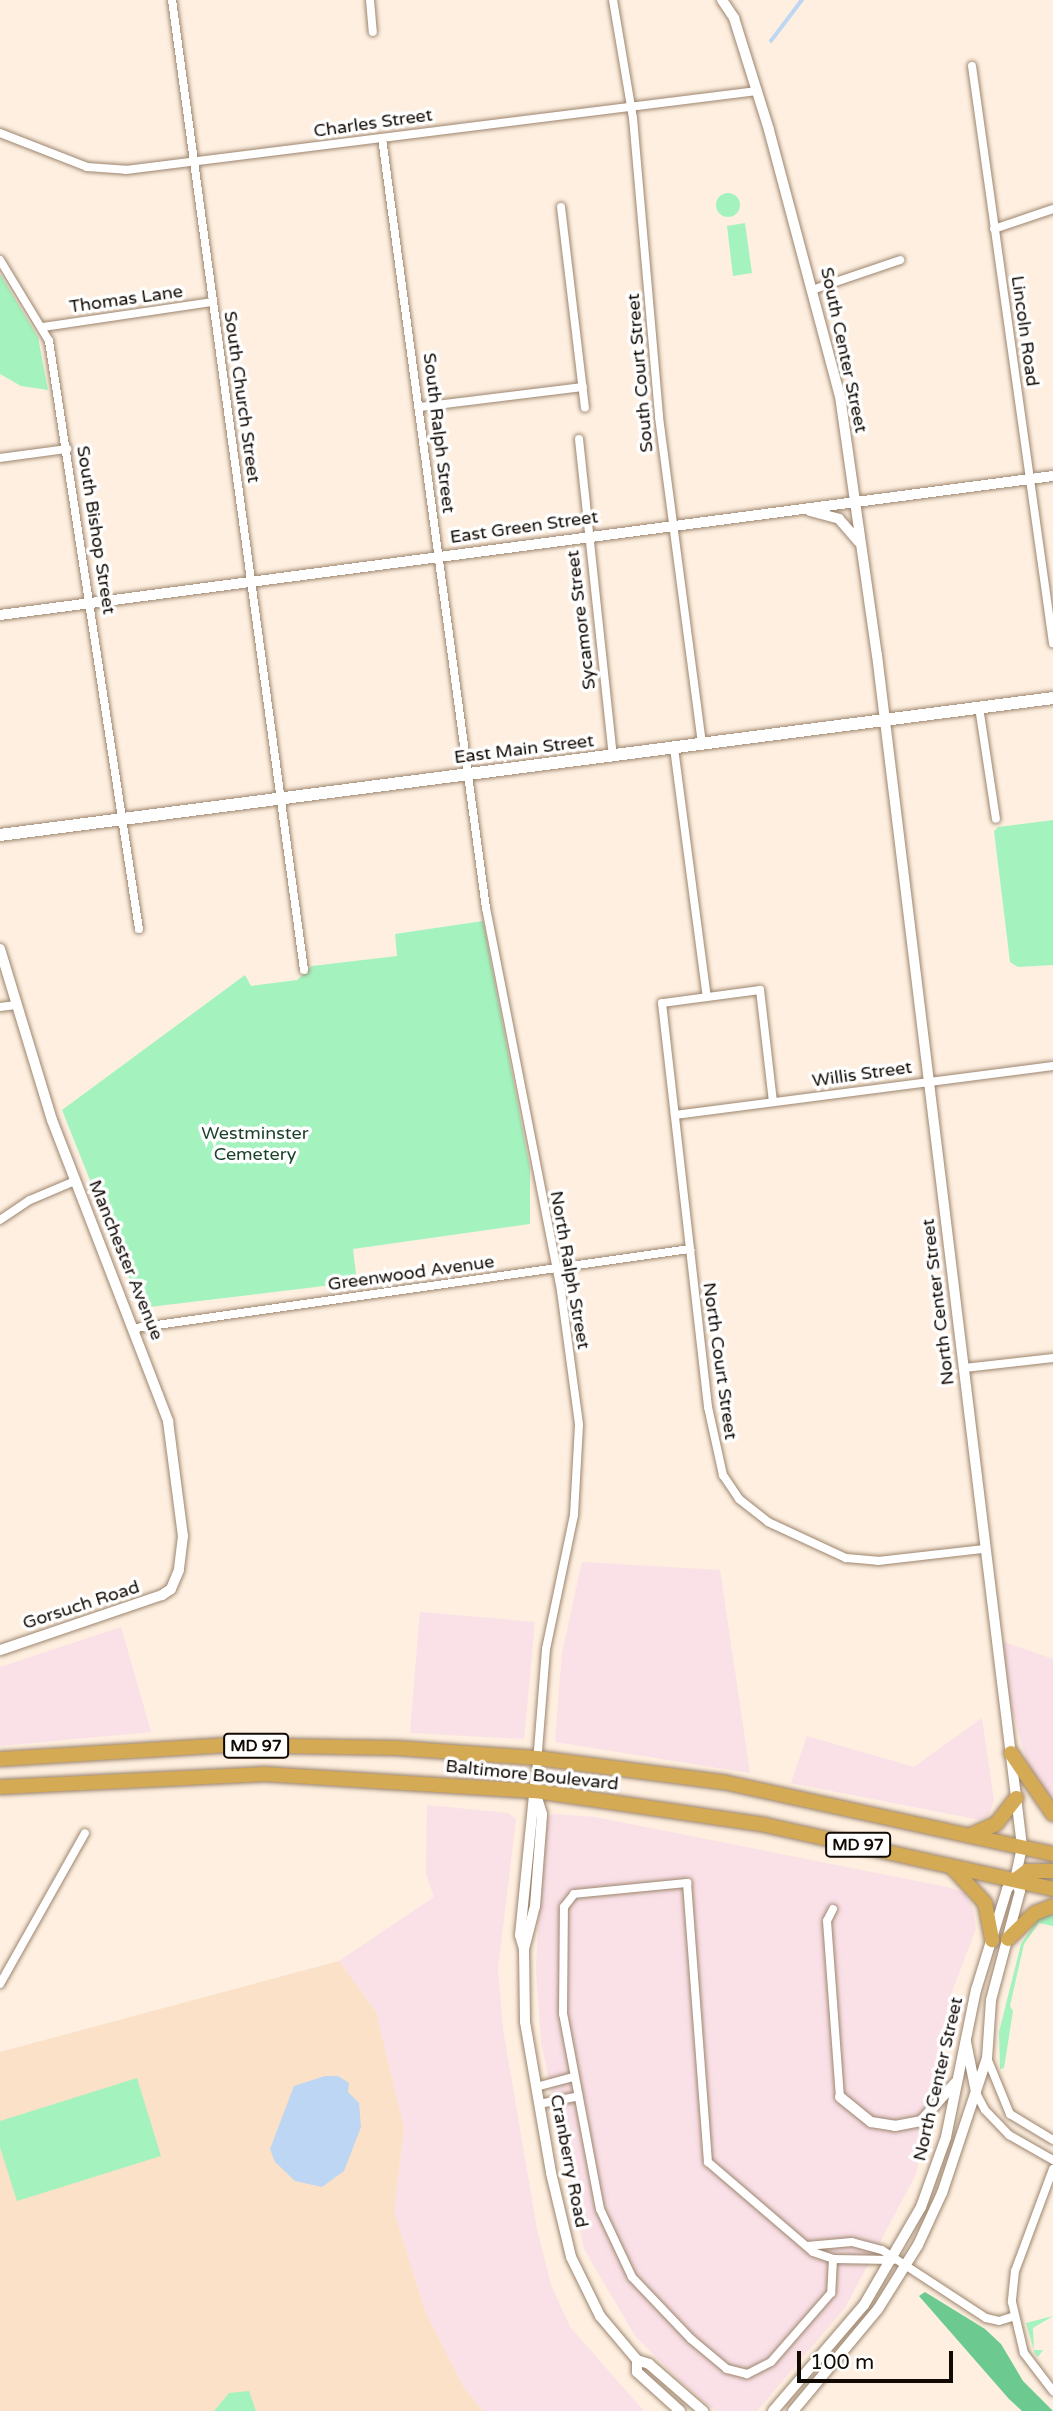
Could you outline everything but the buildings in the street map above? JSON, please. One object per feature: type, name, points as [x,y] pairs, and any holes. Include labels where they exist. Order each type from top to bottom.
[{"type":"highway","name":"Baltimore Boulevard","points":[[0,1759],[229,1745],[397,1748],[537,1758],[723,1782],[1053,1854]]},
{"type":"highway","points":[[1011,1753],[1053,1814]]},
{"type":"highway","name":"Baltimore Boulevard","points":[[0,1787],[263,1774],[536,1791],[765,1825],[1053,1889]]},
{"type":"highway","points":[[971,1835],[996,1824],[1016,1798]]},
{"type":"highway","points":[[951,1866],[985,1903],[992,1940]]},
{"type":"highway","points":[[1015,1880],[1027,1871],[1053,1871]]},
{"type":"highway","points":[[1008,1939],[1035,1913],[1053,1906]]},
{"type":"main road","name":"East Main Street","points":[[0,835],[1053,698]]},
{"type":"street","name":"South Church Street","points":[[172,0],[304,970]]},
{"type":"street","points":[[370,0],[373,32]]},
{"type":"street","name":"South Court Street","points":[[613,0],[631,107],[672,526],[702,744]]},
{"type":"street","name":"South Center Street","points":[[722,0],[734,18],[757,91],[815,289],[840,396],[885,720]]},
{"type":"street","name":"Lincoln Road","points":[[972,65],[1032,478],[1053,643]]},
{"type":"street","name":"Charles Street","points":[[0,133],[97,169],[195,162],[757,91]]},
{"type":"street","name":"South Ralph Street","points":[[382,138],[421,407],[469,773]]},
{"type":"street","points":[[561,207],[585,408]]},
{"type":"street","points":[[994,229],[1053,209]]},
{"type":"street","name":"South Bishop Street","points":[[0,260],[43,327],[67,449],[108,707],[139,929]]},
{"type":"street","points":[[815,289],[900,260]]},
{"type":"street","name":"Thomas Lane","points":[[43,327],[213,302]]},
{"type":"street","points":[[421,407],[583,387]]},
{"type":"street","name":"Sycamore Street","points":[[579,439],[587,536],[613,755]]},
{"type":"street","points":[[0,458],[67,449]]},
{"type":"street","name":"East Green Street","points":[[0,615],[1053,476]]},
{"type":"street","points":[[781,511],[832,516],[853,530],[863,551]]},
{"type":"street","points":[[979,707],[996,820]]},
{"type":"street","name":"North Center Street","points":[[773,2411],[852,2322],[894,2260],[935,2173],[957,2081],[964,2033],[1007,1889],[1015,1880],[1021,1847],[885,720]]},
{"type":"street","points":[[674,748],[707,997],[760,990],[773,1102]]},
{"type":"street","name":"North Ralph Street","points":[[469,773],[502,1003],[556,1269],[579,1424],[574,1515],[546,1652],[537,1775]]},
{"type":"street","name":"Manchester Avenue","points":[[0,950],[75,1181],[136,1328],[168,1421],[182,1510],[182,1557],[171,1589]]},
{"type":"street","name":"North Court Street","points":[[707,997],[662,1003],[712,1429],[723,1475],[739,1499],[785,1531],[846,1558],[878,1562],[984,1549]]},
{"type":"street","points":[[0,1007],[16,1005]]},
{"type":"street","name":"Willis Street","points":[[675,1115],[1053,1066]]},
{"type":"street","points":[[0,1220],[30,1200],[75,1181]]},
{"type":"street","name":"Greenwood Avenue","points":[[136,1328],[690,1249]]},
{"type":"street","points":[[964,1368],[1053,1358]]},
{"type":"street","name":"Gorsuch Road","points":[[0,1650],[152,1600],[171,1589]]},
{"type":"street","name":"Cranberry Road","points":[[537,1775],[536,1791],[529,1813],[520,1935],[524,1949],[525,2022],[551,2173],[578,2276],[600,2316],[637,2360],[649,2364],[703,2411]]},
{"type":"street","points":[[0,1984],[85,1833]]},
{"type":"street","name":"North Center Street","points":[[793,2411],[842,2357],[905,2267],[942,2193],[987,2058],[991,2000],[1020,1891],[1015,1880]]},
{"type":"street","points":[[833,2259],[834,2288],[771,2362],[752,2373],[727,2369],[655,2303],[616,2250],[600,2209],[576,2097],[563,2014],[564,1907],[574,1894],[687,1883],[708,2162],[807,2246],[833,2259],[894,2260]]},
{"type":"street","points":[[833,1909],[827,1921],[840,2097],[871,2122],[895,2126],[921,2121],[957,2081]]},
{"type":"street","points":[[964,2033],[976,2093],[985,2110],[1009,2135],[1053,2160]]},
{"type":"street","points":[[987,2058],[1010,2114],[1053,2140]]},
{"type":"street","points":[[536,2087],[574,2077]]},
{"type":"street","points":[[539,2104],[576,2097]]},
{"type":"street","points":[[1053,2169],[1015,2271],[1012,2317],[1024,2353],[1053,2391]]},
{"type":"street","points":[[807,2246],[852,2242],[882,2250],[986,2318],[999,2321],[1012,2317]]},
{"type":"street","name":"Cranberry Road","points":[[637,2360],[637,2372],[680,2411]]},
{"type":"shaded area","points":[[582,1562],[720,1570],[750,1773],[555,1742],[562,1653]]},
{"type":"shaded area","points":[[420,1612],[535,1622],[524,1739],[410,1733]]},
{"type":"shaded area","points":[[121,1627],[151,1732],[0,1746],[0,1667]]},
{"type":"shaded area","points":[[999,1640],[1053,1659],[1053,1806],[1036,1788],[1023,1749],[1000,1667]]},
{"type":"shaded area","points":[[982,1718],[994,1801],[988,1816],[980,1820],[791,1783],[807,1736],[914,1767]]},
{"type":"shaded area","points":[[427,1805],[508,1813],[516,1819],[498,1969],[503,2029],[537,2229],[551,2285],[570,2327],[644,2411],[483,2411],[463,2386],[426,2313],[394,2212],[404,2128],[376,2012],[339,1961],[434,1897],[426,1874]]},
{"type":"shaded area","points":[[553,1814],[595,1817],[947,1887],[965,1893],[973,1909],[976,1929],[950,1997],[916,2174],[845,2308],[757,2411],[715,2411],[677,2378],[635,2336],[584,2249],[541,2042],[536,1969],[542,1838],[546,1819]]},
{"type":"shaded area","points":[[339,1961],[376,2012],[404,2128],[394,2212],[426,2313],[463,2386],[483,2411],[0,2411],[0,2052]]},
{"type":"green space","points":[[728,193],[736,197],[740,205],[736,213],[728,217],[720,213],[716,205],[720,197]]},
{"type":"green space","points":[[745,223],[752,273],[733,276],[727,226]]},
{"type":"green space","points":[[0,274],[38,337],[48,390],[21,386],[0,374]]},
{"type":"green space","points":[[1053,820],[1053,965],[1018,967],[1010,962],[994,831],[998,827]]},
{"type":"green space","name":"Westminster Cemetery","points":[[483,921],[530,1168],[530,1224],[353,1249],[357,1282],[141,1308],[62,1110],[245,975],[251,986],[297,980],[312,966],[397,956],[395,934]]},
{"type":"green space","points":[[1053,1911],[1053,1926],[1039,1923],[1024,1944],[1010,2006],[1013,2011],[1004,2068],[1000,2069],[999,2032],[1021,1944],[1040,1916]]},
{"type":"green space","points":[[137,2078],[161,2156],[17,2201],[0,2147],[0,2121]]},
{"type":"green space","points":[[925,2292],[985,2329],[1001,2344],[1023,2381],[1053,2411],[1022,2411],[1009,2399],[919,2296]]},
{"type":"green space","points":[[1053,2316],[1033,2328],[1034,2350],[1043,2350],[1038,2357],[1035,2354],[1026,2323]]},
{"type":"green space","points":[[249,2391],[256,2411],[214,2411],[229,2393]]},
{"type":"water","points":[[325,2076],[338,2076],[349,2083],[348,2092],[359,2103],[361,2127],[344,2171],[322,2187],[295,2181],[275,2162],[270,2149],[294,2086]]},
{"type":"waterway","points":[[771,41],[802,0]]}]
